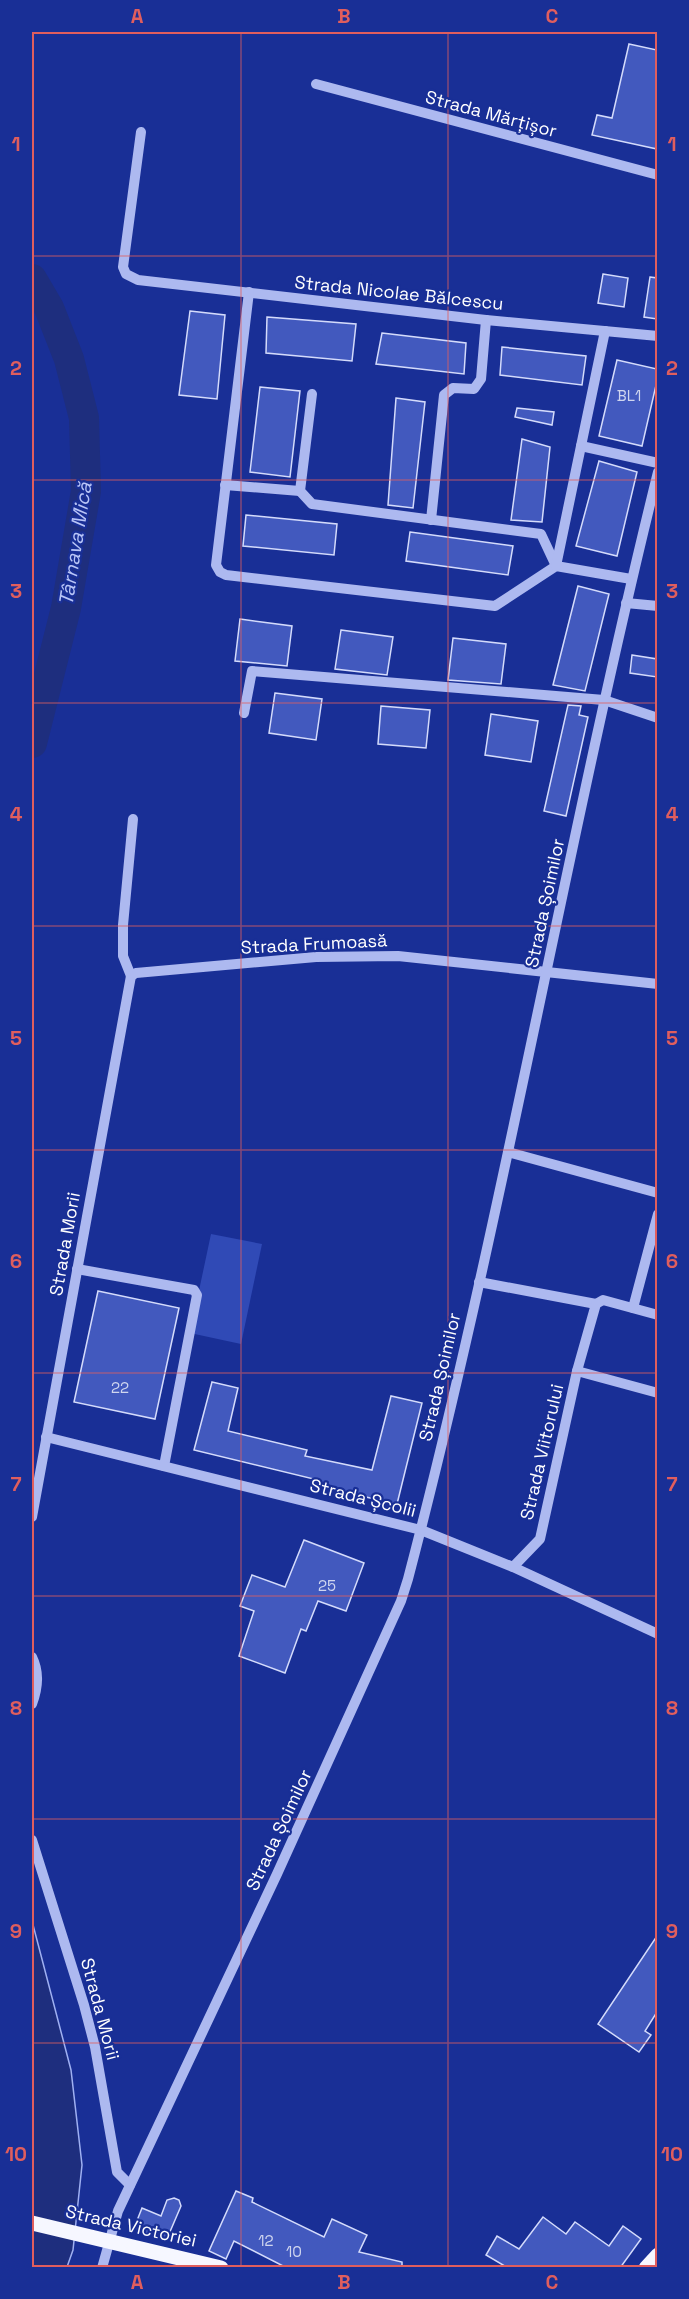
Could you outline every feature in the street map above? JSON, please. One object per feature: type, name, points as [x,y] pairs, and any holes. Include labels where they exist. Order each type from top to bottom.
[{"type":"main road","name":"Strada Victoriei","points":[[32,2223],[221,2268]]},
{"type":"main road","points":[[646,2268],[657,2255]]},
{"type":"street","name":"Strada Mărțișor","points":[[316,84],[657,175]]},
{"type":"street","name":"Strada Nicolae Bălcescu","points":[[141,132],[123,267],[126,274],[138,280],[486,320],[657,336]]},
{"type":"street","points":[[249,292],[216,565],[220,572],[226,575],[495,606],[556,566],[631,579]]},
{"type":"street","points":[[431,520],[444,395],[453,388],[474,389],[481,379],[486,320]]},
{"type":"street","points":[[556,566],[605,331]]},
{"type":"street","points":[[300,491],[312,394]]},
{"type":"street","points":[[581,446],[657,463]]},
{"type":"street","name":"Strada Șoimilor","points":[[102,2268],[102,2240],[113,2225],[401,1601],[421,1530],[508,1152],[548,973],[604,700],[657,472]]},
{"type":"street","points":[[225,484],[300,491],[312,504],[541,534],[556,566]]},
{"type":"street","points":[[626,603],[657,606]]},
{"type":"street","points":[[243,713],[252,671],[604,700],[657,718]]},
{"type":"street","points":[[131,976],[123,956],[123,925],[134,819]]},
{"type":"street","name":"Strada Frumoasă","points":[[131,976],[136,973],[354,955],[398,956],[657,984]]},
{"type":"street","name":"Strada Morii","points":[[32,1517],[131,976]]},
{"type":"street","points":[[508,1152],[657,1193]]},
{"type":"street","points":[[633,1308],[657,1214]]},
{"type":"street","points":[[77,1269],[194,1290],[197,1295],[164,1466]]},
{"type":"street","points":[[478,1282],[596,1304],[603,1300],[657,1315]]},
{"type":"street","name":"Strada Viitorului","points":[[513,1567],[540,1539],[577,1371],[596,1304]]},
{"type":"street","name":"Strada Viitorului","points":[[577,1371],[657,1393]]},
{"type":"street","name":"Strada Școlii","points":[[46,1437],[421,1530],[513,1567],[657,1634]]},
{"type":"street","points":[[32,1657],[37,1667],[37,1689],[32,1704]]},
{"type":"street","name":"Strada Morii","points":[[32,1840],[95,2047],[117,2172],[130,2185]]},
{"type":"shaded area","points":[[211,1234],[262,1244],[241,1344],[190,1333]]},
{"type":"shaded area","points":[[32,1921],[71,2070],[82,2165],[73,2250],[67,2267],[32,2267]]},
{"type":"building","points":[[629,44],[657,50],[657,149],[592,135],[597,115],[612,118]]},
{"type":"building","points":[[603,274],[628,278],[624,307],[598,303]]},
{"type":"building","points":[[650,277],[657,278],[657,319],[644,317]]},
{"type":"building","points":[[190,311],[225,315],[217,399],[179,395]]},
{"type":"building","points":[[267,317],[356,324],[352,361],[266,353]]},
{"type":"building","points":[[382,333],[466,343],[464,374],[376,364]]},
{"type":"building","points":[[502,347],[586,356],[582,385],[500,375]]},
{"type":"building","points":[[617,360],[657,369],[657,381],[642,446],[599,436]]},
{"type":"building","points":[[260,387],[300,391],[290,477],[250,472]]},
{"type":"building","points":[[396,398],[425,402],[413,508],[388,505]]},
{"type":"building","points":[[517,408],[554,412],[552,425],[515,417]]},
{"type":"building","points":[[522,439],[550,447],[542,522],[511,520]]},
{"type":"building","points":[[599,461],[637,472],[617,556],[576,546]]},
{"type":"building","points":[[246,515],[337,524],[334,555],[243,546]]},
{"type":"building","points":[[410,532],[513,546],[508,575],[406,561]]},
{"type":"building","points":[[578,586],[609,594],[585,691],[553,685]]},
{"type":"building","points":[[240,619],[292,626],[287,666],[235,661]]},
{"type":"building","points":[[341,630],[393,637],[387,675],[335,669]]},
{"type":"building","points":[[453,638],[506,644],[501,684],[448,680]]},
{"type":"building","points":[[632,655],[657,659],[657,677],[630,673]]},
{"type":"building","points":[[275,693],[322,699],[316,740],[269,733]]},
{"type":"building","points":[[568,705],[581,706],[579,715],[588,717],[566,816],[544,811]]},
{"type":"building","points":[[381,706],[430,710],[426,748],[378,744]]},
{"type":"building","points":[[491,714],[538,721],[531,762],[485,755]]},
{"type":"building","points":[[98,1291],[179,1308],[155,1419],[74,1402]]},
{"type":"building","points":[[212,1382],[238,1388],[228,1431],[307,1450],[305,1456],[372,1470],[391,1396],[422,1403],[397,1504],[317,1486],[318,1480],[194,1450]]},
{"type":"building","points":[[304,1540],[364,1563],[346,1611],[318,1601],[306,1631],[301,1629],[285,1673],[239,1656],[254,1611],[240,1606],[252,1575],[285,1587]]},
{"type":"building","points":[[657,1936],[657,2012],[645,2031],[651,2035],[639,2052],[598,2024]]},
{"type":"building","points":[[236,2191],[253,2198],[252,2202],[324,2237],[332,2219],[367,2235],[359,2252],[402,2262],[402,2268],[287,2268],[234,2241],[226,2259],[209,2251]]},
{"type":"building","points":[[174,2198],[179,2200],[181,2206],[166,2241],[134,2228],[142,2208],[161,2216],[167,2200]]},
{"type":"building","points":[[543,2217],[566,2234],[575,2222],[609,2246],[623,2226],[641,2239],[620,2268],[508,2268],[486,2255],[497,2236],[519,2249]]},
{"type":"waterway","name":"Târnava Mică","points":[[32,279],[49,308],[69,359],[84,418],[86,491],[66,608],[32,743]]}]
